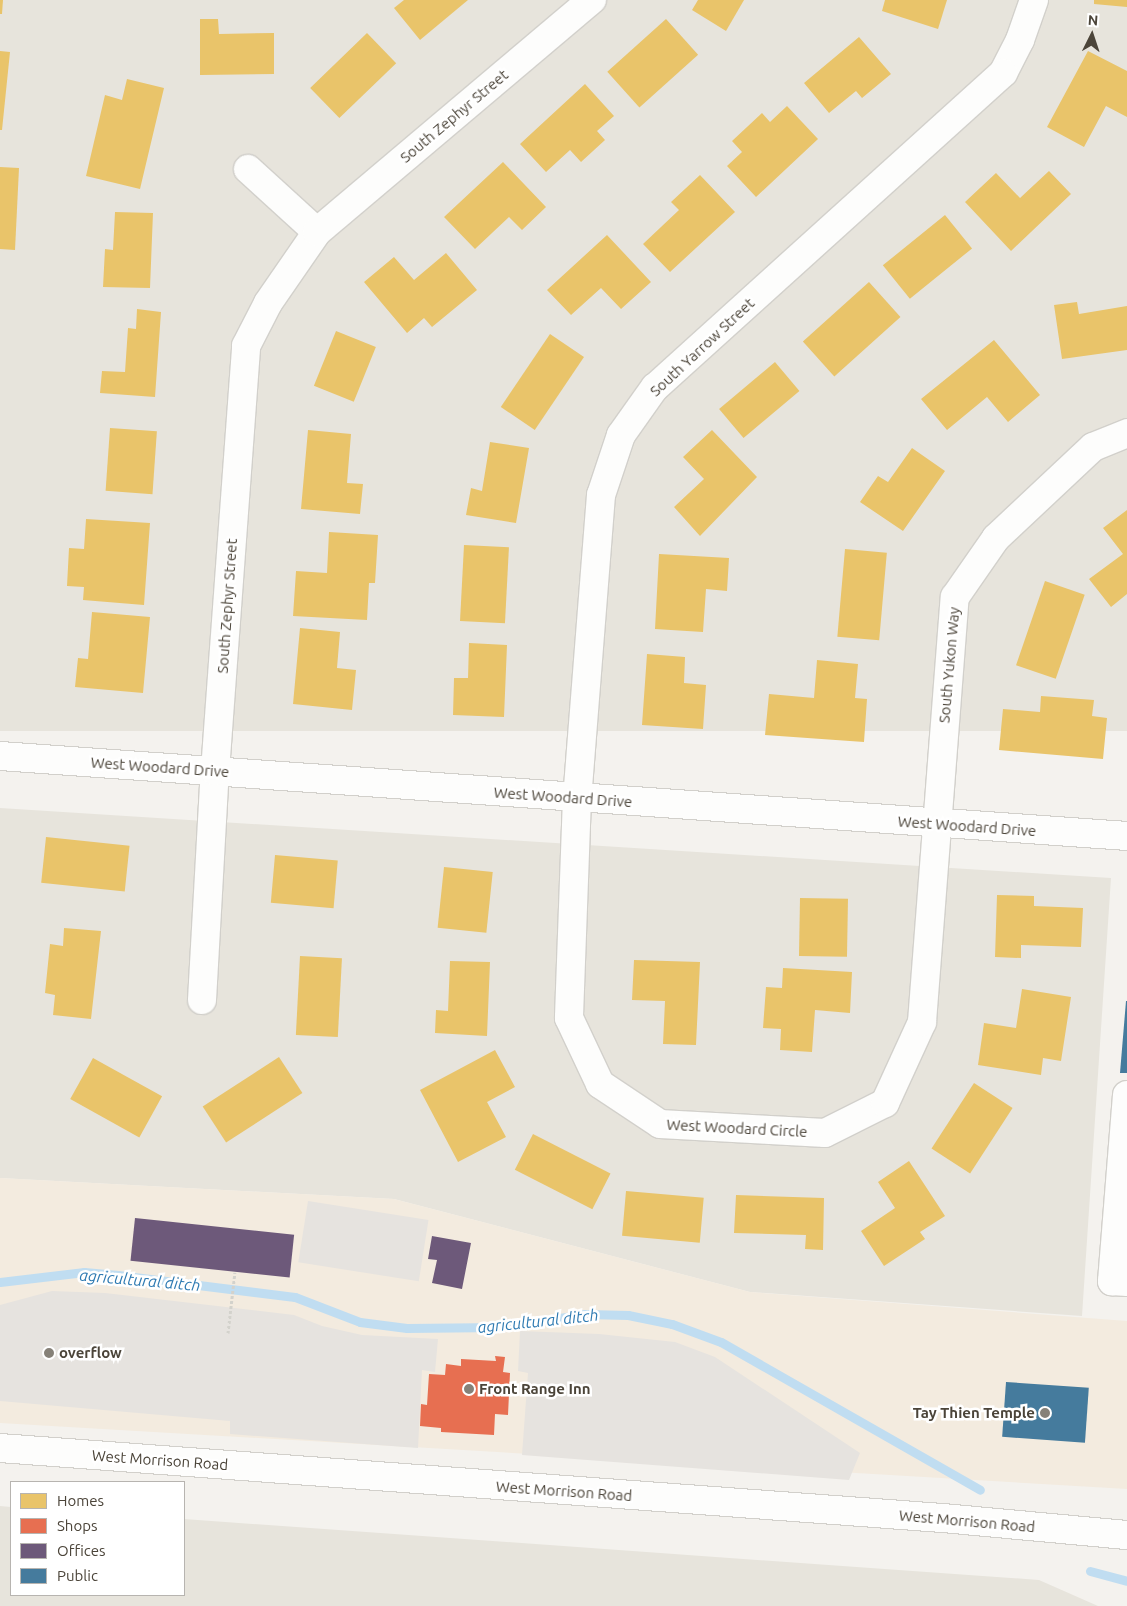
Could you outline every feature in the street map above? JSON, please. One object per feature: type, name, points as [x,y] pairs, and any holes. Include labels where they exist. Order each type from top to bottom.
[{"type":"street","name":"South Zephyr Street","points":[[202,1000],[215,771],[246,346],[268,303],[317,232],[592,0]]},
{"type":"street","name":"South Yarrow Street","points":[[577,798],[602,495],[621,435],[656,387],[1003,72],[1020,40],[1034,0]]},
{"type":"street","points":[[248,169],[317,232]]},
{"type":"street","name":"South Yukon Way","points":[[935,824],[955,597],[996,538],[1092,447],[1127,433]]},
{"type":"street","name":"West Woodard Drive","points":[[0,756],[935,824],[1127,836]]},
{"type":"street","name":"West Woodard Circle","points":[[577,798],[569,1018],[600,1084],[660,1124],[824,1133],[884,1102],[922,1022],[935,824]]},
{"type":"street","points":[[1127,1095],[1112,1281],[1127,1282]]},
{"type":"street","name":"West Morrison Road","points":[[0,1448],[943,1518],[1127,1535]]},
{"type":"path","points":[[228,1333],[235,1272]]},
{"type":"shaded area","points":[[0,0],[1127,0],[1127,731],[0,731]]},
{"type":"shaded area","points":[[0,808],[1111,878],[1082,1316],[750,1292],[394,1199],[0,1178]]},
{"type":"shaded area","points":[[0,1178],[394,1199],[750,1292],[1127,1321],[1127,1489],[0,1423]]},
{"type":"shaded area","points":[[308,1201],[428,1220],[419,1281],[298,1262]]},
{"type":"shaded area","points":[[52,1291],[105,1293],[294,1315],[322,1326],[362,1335],[438,1339],[435,1372],[422,1370],[418,1448],[230,1434],[230,1421],[0,1401],[0,1305]]},
{"type":"shaded area","points":[[520,1331],[599,1334],[675,1342],[715,1357],[860,1453],[849,1480],[522,1455],[528,1373],[518,1371]]},
{"type":"shaded area","points":[[0,1506],[10,1507],[10,1596],[185,1596],[185,1519],[1039,1580],[1098,1606],[0,1606]]},
{"type":"building: Homes","points":[[0,0],[3,0],[2,14],[0,14]]},
{"type":"building: Homes","points":[[404,0],[468,0],[420,40],[394,8]]},
{"type":"building: Homes","points":[[698,0],[744,0],[726,31],[692,10]]},
{"type":"building: Homes","points":[[885,0],[947,0],[938,29],[882,11]]},
{"type":"building: Homes","points":[[1094,0],[1127,0],[1127,7],[1094,4]]},
{"type":"building: Homes","points":[[200,19],[218,19],[219,34],[274,33],[274,74],[200,75]]},
{"type":"building: Homes","points":[[666,19],[698,55],[639,108],[607,72]]},
{"type":"building: Homes","points":[[367,33],[396,63],[339,118],[310,88]]},
{"type":"building: Homes","points":[[859,37],[891,74],[862,98],[856,91],[829,113],[804,83]]},
{"type":"building: Homes","points":[[0,51],[10,52],[2,130],[0,130]]},
{"type":"building: Homes","points":[[1088,51],[1127,71],[1127,117],[1106,106],[1084,147],[1047,127]]},
{"type":"building: Homes","points":[[127,79],[164,88],[140,189],[86,176],[105,95],[122,100]]},
{"type":"building: Homes","points":[[585,84],[614,116],[597,131],[605,140],[581,162],[570,150],[546,172],[520,144]]},
{"type":"building: Homes","points":[[787,106],[818,139],[756,197],[727,166],[742,152],[732,141],[762,113],[770,122]]},
{"type":"building: Homes","points":[[503,162],[546,207],[522,230],[509,217],[475,249],[444,217]]},
{"type":"building: Homes","points":[[0,167],[19,168],[15,250],[0,249]]},
{"type":"building: Homes","points":[[1049,171],[1071,194],[1011,251],[965,202],[996,173],[1020,198]]},
{"type":"building: Homes","points":[[700,175],[735,212],[670,272],[643,244],[679,210],[671,202]]},
{"type":"building: Homes","points":[[115,212],[153,213],[150,288],[103,287],[105,249],[113,250]]},
{"type":"building: Homes","points":[[945,215],[972,248],[910,299],[883,265]]},
{"type":"building: Homes","points":[[607,235],[651,282],[621,309],[601,288],[571,315],[547,290]]},
{"type":"building: Homes","points":[[446,253],[477,290],[432,327],[424,318],[407,333],[364,282],[394,257],[414,280]]},
{"type":"building: Homes","points":[[869,282],[900,317],[834,376],[803,342]]},
{"type":"building: Homes","points":[[1077,302],[1079,314],[1127,306],[1127,350],[1062,359],[1054,305]]},
{"type":"building: Homes","points":[[137,309],[161,312],[155,397],[100,393],[102,371],[125,372],[128,328],[136,329]]},
{"type":"building: Homes","points":[[336,331],[376,347],[354,402],[314,386]]},
{"type":"building: Homes","points":[[550,334],[584,357],[535,430],[501,407]]},
{"type":"building: Homes","points":[[994,340],[1040,395],[1008,422],[987,397],[947,430],[921,399]]},
{"type":"building: Homes","points":[[775,362],[799,391],[744,438],[719,409]]},
{"type":"building: Homes","points":[[110,428],[157,431],[152,494],[106,491]]},
{"type":"building: Homes","points":[[308,430],[351,434],[347,483],[363,484],[360,514],[301,509]]},
{"type":"building: Homes","points":[[712,430],[757,477],[700,536],[674,507],[704,479],[683,457]]},
{"type":"building: Homes","points":[[490,442],[529,448],[516,523],[466,515],[471,488],[482,491]]},
{"type":"building: Homes","points":[[912,448],[945,471],[903,531],[860,502],[878,476],[888,482]]},
{"type":"building: Homes","points":[[1127,510],[1127,594],[1111,607],[1089,579],[1123,554],[1103,528]]},
{"type":"building: Homes","points":[[86,519],[150,523],[144,605],[83,600],[84,587],[67,586],[69,548],[84,549]]},
{"type":"building: Homes","points":[[329,532],[378,535],[375,583],[369,583],[367,620],[293,616],[296,571],[327,573]]},
{"type":"building: Homes","points":[[464,545],[509,547],[505,623],[460,621]]},
{"type":"building: Homes","points":[[845,549],[887,553],[879,640],[837,637]]},
{"type":"building: Homes","points":[[659,554],[729,558],[727,591],[706,589],[703,632],[655,629]]},
{"type":"building: Homes","points":[[1045,581],[1085,595],[1056,679],[1016,665]]},
{"type":"building: Homes","points":[[92,612],[150,617],[143,693],[75,687],[78,658],[88,659]]},
{"type":"building: Homes","points":[[300,628],[340,632],[337,668],[356,670],[352,710],[293,704]]},
{"type":"building: Homes","points":[[469,643],[507,645],[504,717],[453,715],[454,678],[468,678]]},
{"type":"building: Homes","points":[[647,654],[685,657],[684,683],[706,685],[703,729],[642,725]]},
{"type":"building: Homes","points":[[817,660],[858,664],[855,698],[867,699],[864,742],[765,735],[769,694],[814,698]]},
{"type":"building: Homes","points":[[1041,696],[1094,700],[1092,716],[1107,718],[1103,759],[999,750],[1003,709],[1040,712]]},
{"type":"building: Homes","points":[[46,837],[130,846],[125,892],[41,883]]},
{"type":"building: Homes","points":[[275,855],[338,860],[334,908],[271,903]]},
{"type":"building: Homes","points":[[444,867],[493,872],[486,933],[438,928]]},
{"type":"building: Homes","points":[[997,895],[1034,896],[1034,906],[1083,908],[1081,947],[1021,945],[1021,958],[995,957]]},
{"type":"building: Homes","points":[[800,898],[848,899],[847,957],[799,956]]},
{"type":"building: Homes","points":[[64,928],[101,931],[91,1019],[53,1015],[55,995],[45,993],[50,944],[63,946]]},
{"type":"building: Homes","points":[[300,956],[342,958],[338,1037],[296,1035]]},
{"type":"building: Homes","points":[[634,960],[700,962],[696,1045],[663,1044],[665,1001],[632,1000]]},
{"type":"building: Homes","points":[[450,961],[490,962],[487,1036],[435,1033],[436,1010],[448,1011]]},
{"type":"building: Homes","points":[[783,968],[852,972],[850,1013],[815,1010],[812,1052],[780,1050],[781,1029],[763,1028],[766,987],[782,988]]},
{"type":"building: Homes","points":[[1022,989],[1071,997],[1061,1061],[1043,1058],[1041,1075],[978,1065],[984,1023],[1016,1028]]},
{"type":"building: Homes","points":[[495,1050],[515,1087],[487,1102],[506,1137],[458,1162],[420,1090]]},
{"type":"building: Homes","points":[[279,1057],[302,1093],[226,1143],[203,1107]]},
{"type":"building: Homes","points":[[93,1058],[162,1096],[139,1137],[70,1099]]},
{"type":"building: Homes","points":[[974,1083],[1013,1108],[970,1173],[932,1148]]},
{"type":"building: Homes","points":[[533,1134],[611,1173],[592,1209],[515,1170]]},
{"type":"building: Homes","points":[[909,1161],[945,1216],[920,1232],[925,1239],[884,1266],[861,1231],[895,1208],[878,1182]]},
{"type":"building: Homes","points":[[626,1191],[704,1198],[700,1243],[622,1236]]},
{"type":"building: Homes","points":[[736,1195],[824,1198],[823,1250],[805,1249],[806,1235],[734,1233]]},
{"type":"building: Shops","name":"Front Range Inn","points":[[495,1356],[505,1357],[503,1372],[510,1373],[508,1415],[495,1414],[494,1435],[441,1432],[441,1428],[420,1426],[421,1404],[427,1405],[429,1374],[445,1375],[446,1364],[461,1366],[461,1359],[496,1361]]},
{"type":"building: Offices","points":[[135,1218],[294,1235],[290,1277],[131,1261]]},
{"type":"building: Offices","points":[[432,1236],[471,1243],[462,1289],[432,1283],[437,1260],[428,1259]]},
{"type":"building: Public","points":[[1126,1001],[1127,1073],[1120,1073]]},
{"type":"building: Public","name":"Tay Thien Temple","points":[[1006,1382],[1089,1388],[1085,1443],[1002,1437]]},
{"type":"waterway","name":"agricultural ditch","points":[[0,1282],[84,1272],[118,1275],[295,1297],[360,1322],[407,1328],[501,1327],[585,1314],[628,1315],[672,1324],[721,1342],[980,1490]]},
{"type":"waterway","points":[[1090,1571],[1127,1581]]},
{"type":"place","name":"overflow","points":[[49,1353]]},
{"type":"place","name":"Front Range Inn","points":[[469,1389]]},
{"type":"place","name":"Tay Thien Temple","points":[[1045,1413]]}]
